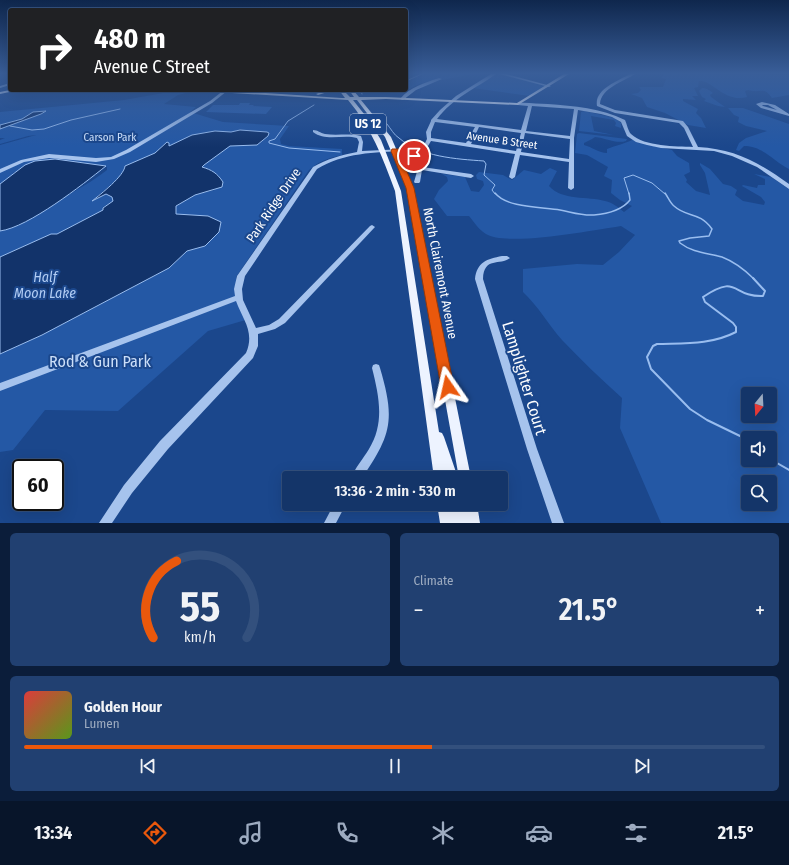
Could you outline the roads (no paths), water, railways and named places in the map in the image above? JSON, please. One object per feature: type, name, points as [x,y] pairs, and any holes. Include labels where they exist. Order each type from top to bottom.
[{"type":"main road","name":"North Clairemont Avenue","points":[[352,98],[383,152],[398,191],[439,471]]},
{"type":"main road","name":"North Clairemont Avenue","points":[[352,98],[389,138],[410,188],[464,471]]},
{"type":"main road","points":[[393,98],[518,104],[528,98]]},
{"type":"main road","points":[[371,129],[382,138],[388,148],[395,151]]},
{"type":"main road","points":[[383,152],[390,154],[399,171],[405,176]]},
{"type":"main road","points":[[432,421],[450,471]]},
{"type":"main road","points":[[445,511],[447,523]]},
{"type":"main road","points":[[459,511],[461,523]]},
{"type":"main road","points":[[471,511],[473,523]]},
{"type":"street","points":[[0,171],[23,161],[49,156],[96,160],[112,158],[128,151],[212,98]]},
{"type":"street","points":[[426,145],[429,139],[428,134],[433,120],[457,98]]},
{"type":"street","points":[[599,98],[597,102],[598,105],[604,108],[681,122],[686,127],[696,148]]},
{"type":"street","points":[[518,104],[576,109],[606,115],[622,120],[629,134],[642,141],[665,147],[719,150],[742,158],[768,172],[789,187]]},
{"type":"street","points":[[758,104],[769,104],[788,115],[762,107],[758,104]]},
{"type":"street","points":[[512,176],[530,105]]},
{"type":"street","points":[[571,188],[572,138],[576,109]]},
{"type":"street","points":[[433,120],[572,138]]},
{"type":"street","points":[[468,145],[478,125]]},
{"type":"street","points":[[315,131],[321,135],[359,137],[361,142],[359,154]]},
{"type":"street","name":"Avenue B Street","points":[[429,139],[572,161]]},
{"type":"street","name":"Park Ridge Drive","points":[[239,297],[239,285],[245,269],[311,172],[319,165],[328,160],[359,154],[405,150],[412,152],[416,164],[421,168]]},
{"type":"street","points":[[417,182],[419,170],[421,168],[471,176]]},
{"type":"street","points":[[255,332],[272,327],[282,321],[372,227]]},
{"type":"street","name":"Lamplighter Court","points":[[507,258],[496,259],[483,265],[479,273],[479,279],[532,449],[558,523]]},
{"type":"street","points":[[0,387],[239,297],[255,332],[253,350],[245,362],[159,451],[128,489],[104,523]]},
{"type":"street","points":[[360,471],[376,446],[384,428],[384,398],[376,368]]},
{"type":"street","points":[[330,523],[336,511]]},
{"type":"water","points":[[46,111],[0,129],[0,125],[22,119],[33,112]]},
{"type":"water","name":"Half Moon Lake","points":[[240,130],[269,133],[268,136],[257,145],[230,146],[204,165],[202,167],[209,169],[219,176],[223,182],[222,187],[195,195],[176,206],[176,214],[208,216],[221,222],[219,232],[205,246],[187,251],[169,268],[42,335],[0,354],[0,257],[51,234],[57,234],[103,210],[103,208],[113,201],[112,197],[106,194],[92,201],[121,175],[125,166],[155,153],[167,142],[169,143],[169,146],[192,135],[215,131],[231,132]]},
{"type":"water","name":"Half Moon Lake","points":[[55,159],[106,166],[70,194],[40,214],[12,228],[0,231],[0,184],[25,165],[35,161]]},
{"type":"waterway","points":[[314,105],[288,121],[275,139],[269,141],[269,143],[289,148],[340,152]]},
{"type":"waterway","points":[[10,126],[32,130],[44,129],[71,120],[120,109]]},
{"type":"waterway","points":[[387,124],[397,137],[428,153],[439,156],[484,161],[486,164],[484,175],[495,185],[492,190],[495,194]]},
{"type":"waterway","points":[[629,194],[624,178],[633,175],[652,183],[665,194]]},
{"type":"waterway","points":[[495,193],[500,198],[516,204],[590,215],[618,209],[630,200],[629,193]]},
{"type":"waterway","points":[[665,193],[670,202],[679,210],[698,217],[707,223],[712,229],[709,236],[690,238],[679,241],[680,243],[695,251],[727,259],[740,266],[753,278]]},
{"type":"waterway","points":[[741,437],[707,420],[690,409],[651,369],[647,357],[653,346],[657,344],[707,341],[736,332],[736,327],[733,323],[705,302],[703,297],[715,290],[729,286],[745,293],[763,296],[765,291],[753,278]]},
{"type":"waterway","points":[[777,463],[789,470]]},
{"type":"park label","name":"Carson Park","points":[[110,137]]},
{"type":"park label","name":"Rod & Gun Park","points":[[100,361]]}]
